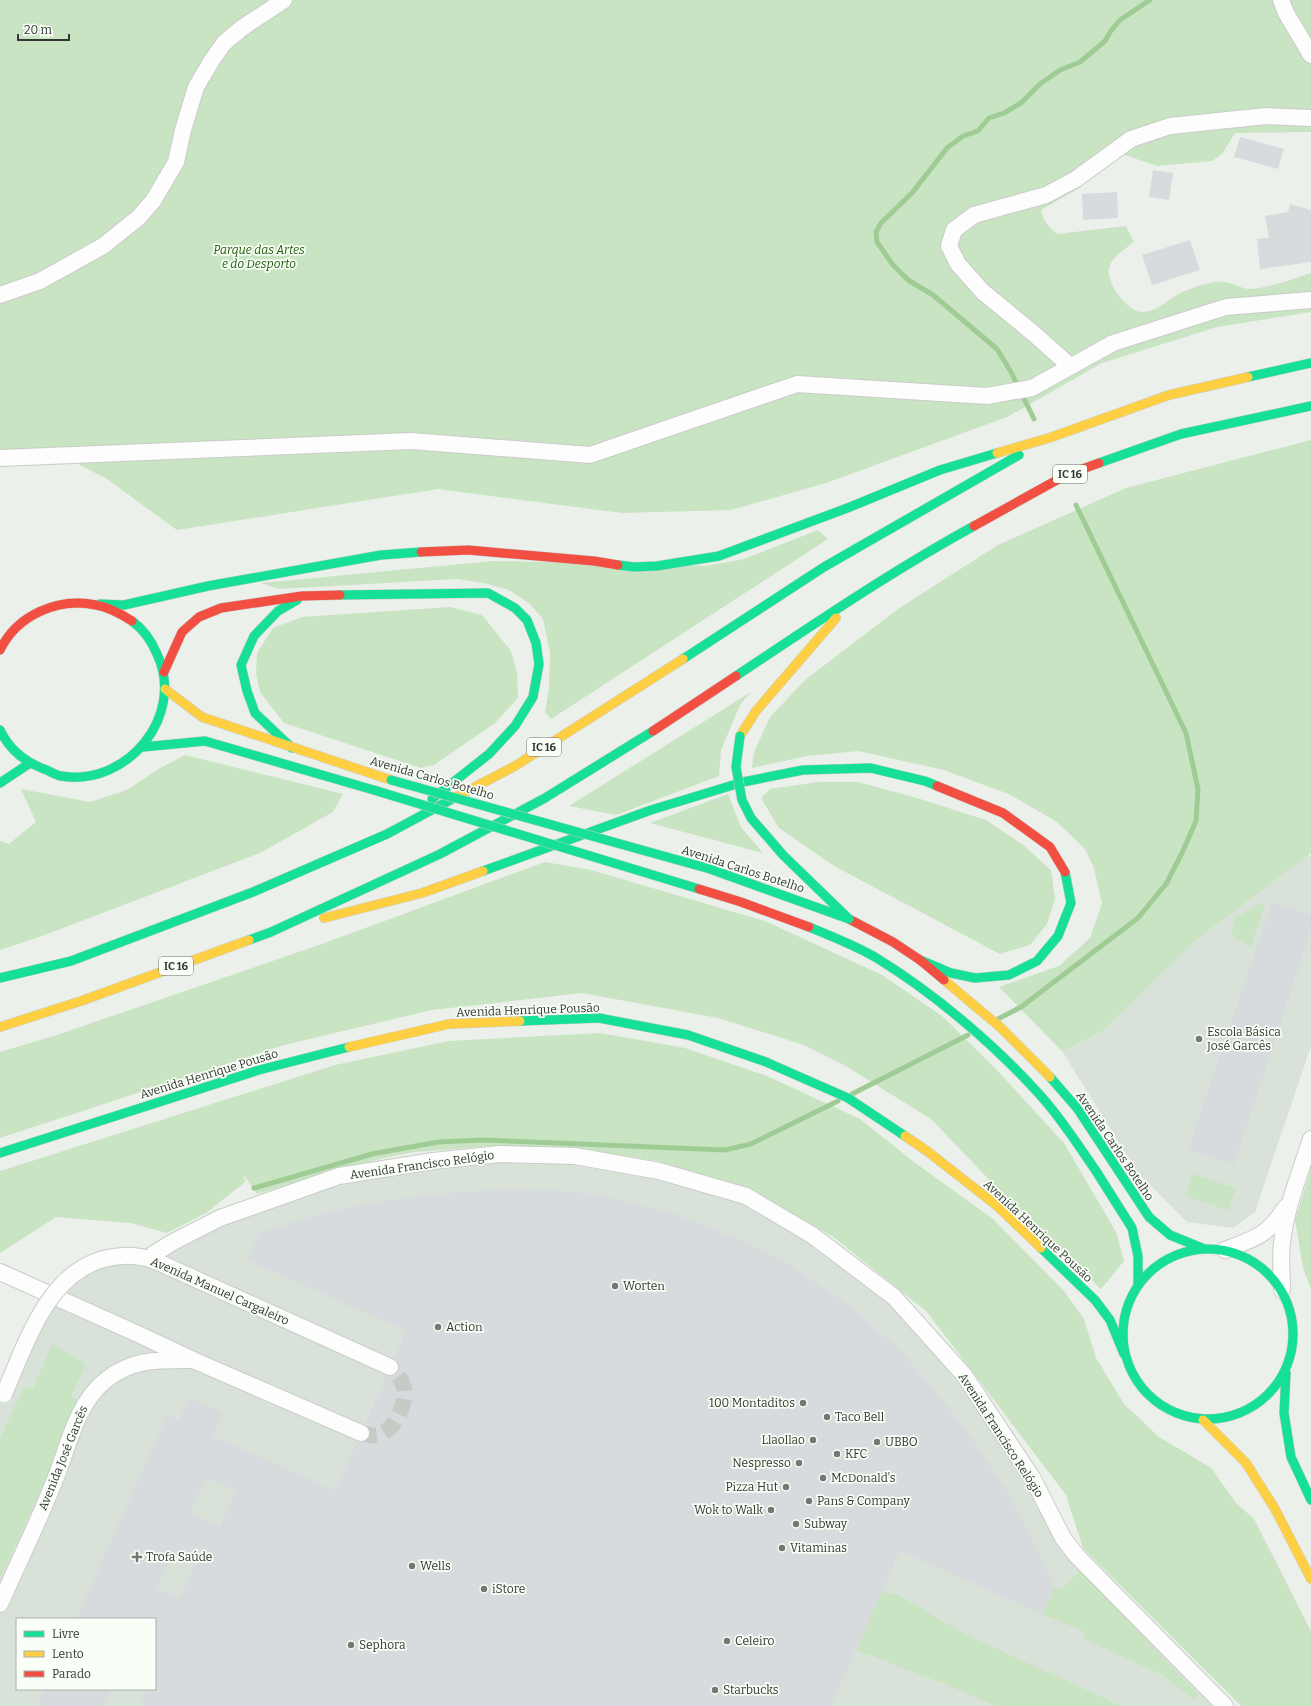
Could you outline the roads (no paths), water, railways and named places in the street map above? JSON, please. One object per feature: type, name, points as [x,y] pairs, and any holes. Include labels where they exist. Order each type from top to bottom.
[{"type":"main road","name":"IC 16","points":[[0,978],[78,958],[253,892],[387,834],[514,766],[614,704],[824,567],[1049,438],[1169,395],[1311,363]]},
{"type":"main road","name":"IC 16","points":[[0,1027],[81,1001],[271,932],[440,854],[544,798],[635,743],[853,598],[933,548],[1066,475],[1181,434],[1311,406]]},
{"type":"main road","points":[[1,647],[19,624],[37,612],[52,605],[75,602],[124,605],[208,586],[381,555],[468,550],[594,561],[634,567],[657,566],[719,556],[850,507],[940,470],[1049,438]]},
{"type":"main road","points":[[164,672],[182,632],[199,617],[221,608],[302,596],[488,593],[515,608],[527,620],[536,643],[539,664],[533,697],[514,726],[489,754],[387,834]]},
{"type":"main road","points":[[292,748],[255,712],[247,691],[241,665],[254,636],[278,611],[302,596]]},
{"type":"main road","points":[[849,920],[783,855],[751,818],[742,800],[736,767],[740,736],[756,711],[853,598]]},
{"type":"main road","points":[[0,732],[13,749],[30,763],[60,776],[82,777],[106,772],[129,760],[143,747],[153,734],[163,710],[165,689],[164,672],[158,653],[145,633],[120,612],[100,604]]},
{"type":"main road","name":"Avenida Carlos Botelho","points":[[165,689],[202,717],[391,780],[710,869],[763,887],[849,920],[894,942],[920,960],[981,1009],[1036,1062],[1077,1108],[1149,1217],[1170,1235],[1202,1248]]},
{"type":"main road","points":[[143,747],[205,740],[741,902],[787,918],[836,938],[874,957],[930,994],[1007,1061],[1060,1118],[1132,1228],[1140,1261],[1138,1284]]},
{"type":"main road","points":[[0,782],[30,763]]},
{"type":"main road","points":[[271,932],[422,893],[651,810],[743,782],[803,770],[871,768],[925,781],[1003,813],[1050,847],[1065,871],[1071,903],[1058,936],[1037,962],[1010,975],[975,978],[951,973],[920,960]]},
{"type":"main road","name":"Avenida Henrique Pousão","points":[[0,1153],[259,1070],[331,1051],[448,1024],[599,1018],[688,1035],[766,1062],[848,1098],[927,1151],[996,1205],[1095,1300],[1110,1320],[1135,1380],[1153,1400],[1176,1415],[1204,1420],[1229,1418],[1253,1408],[1273,1391],[1287,1369]]},
{"type":"main road","points":[[1124,1354],[1123,1326],[1128,1304],[1138,1284],[1154,1268],[1177,1254],[1202,1248],[1225,1250],[1246,1257],[1264,1269],[1282,1290],[1292,1315],[1294,1342],[1287,1369],[1284,1413],[1290,1457],[1311,1500]]},
{"type":"main road","points":[[1204,1420],[1246,1463],[1275,1509],[1311,1579]]},
{"type":"street","points":[[0,295],[46,278],[103,246],[138,218],[153,201],[176,162],[183,130],[196,87],[212,60],[224,43],[242,28],[284,0]]},
{"type":"street","points":[[1281,0],[1286,13],[1311,55]]},
{"type":"street","points":[[1070,366],[983,292],[958,264],[949,246],[954,230],[974,215],[1046,195],[1076,179],[1131,139],[1170,126],[1266,116],[1311,118]]},
{"type":"street","points":[[0,458],[411,441],[590,455],[797,384],[987,396],[1032,388],[1112,343],[1226,307],[1311,300]]},
{"type":"street","points":[[1282,1290],[1281,1244],[1291,1198],[1311,1139]]},
{"type":"street","name":"Avenida Francisco Relógio","points":[[147,1258],[173,1242],[220,1218],[339,1176],[433,1161],[500,1154],[575,1156],[659,1171],[746,1196],[812,1235],[894,1297],[964,1376],[1033,1479],[1063,1538],[1077,1556],[1225,1706]]},
{"type":"street","points":[[1225,1250],[1266,1232],[1277,1221],[1291,1198]]},
{"type":"street","name":"Avenida Manuel Cargaleiro","points":[[2,1398],[44,1306],[56,1290],[69,1277],[86,1266],[106,1258],[123,1256],[147,1258],[160,1263],[390,1368]]},
{"type":"street","name":"Avenida José Garcês","points":[[0,1272],[193,1360],[361,1432]]},
{"type":"street","name":"Avenida José Garcês","points":[[0,1604],[54,1482],[80,1414],[95,1390],[122,1369],[136,1364],[150,1360],[193,1360]]},
{"type":"waterway","points":[[1034,419],[1011,372],[997,349],[933,295],[908,280],[893,265],[877,242],[876,232],[881,223],[912,193],[947,148],[963,136],[978,131],[989,118],[1004,113],[1021,103],[1040,84],[1060,70],[1080,62],[1105,41],[1120,20],[1150,0]]},
{"type":"waterway","points":[[998,1019],[1021,1007],[1138,918],[1166,884],[1196,821],[1198,789],[1186,733],[1076,505]]},
{"type":"waterway","points":[[852,1094],[968,1035]]},
{"type":"waterway","points":[[254,1188],[372,1154],[438,1142],[484,1140],[725,1150],[751,1144],[838,1101]]},
{"type":"tunnel","points":[[361,1433],[377,1436],[390,1428],[399,1415],[404,1401],[404,1388],[399,1376],[390,1367]]},
{"type":"place","name":"Escola Básica José Garcês","points":[[1199,1039]]},
{"type":"place","name":"Worten","points":[[615,1286]]},
{"type":"place","name":"Action","points":[[438,1327]]},
{"type":"place","name":"100 Montaditos","points":[[803,1403]]},
{"type":"place","name":"Taco Bell","points":[[827,1417]]},
{"type":"place","name":"Llaollao","points":[[813,1440]]},
{"type":"place","name":"UBBO","points":[[877,1442]]},
{"type":"place","name":"KFC","points":[[837,1454]]},
{"type":"place","name":"Nespresso","points":[[799,1463]]},
{"type":"place","name":"McDonald's","points":[[823,1478]]},
{"type":"place","name":"Pizza Hut","points":[[786,1487]]},
{"type":"place","name":"Pans & Company","points":[[809,1501]]},
{"type":"place","name":"Wok to Walk","points":[[771,1510]]},
{"type":"place","name":"Subway","points":[[796,1524]]},
{"type":"place","name":"Vitaminas","points":[[782,1548]]},
{"type":"place","name":"Trofa Saúde","points":[[137,1557]]},
{"type":"place","name":"Wells","points":[[412,1566]]},
{"type":"place","name":"iStore","points":[[484,1589]]},
{"type":"place","name":"Celeiro","points":[[727,1641]]},
{"type":"place","name":"Sephora","points":[[351,1645]]},
{"type":"place","name":"Starbucks","points":[[715,1690]]},
{"type":"park label","name":"Parque das Artes e do Desporto","points":[[259,257]]}]
